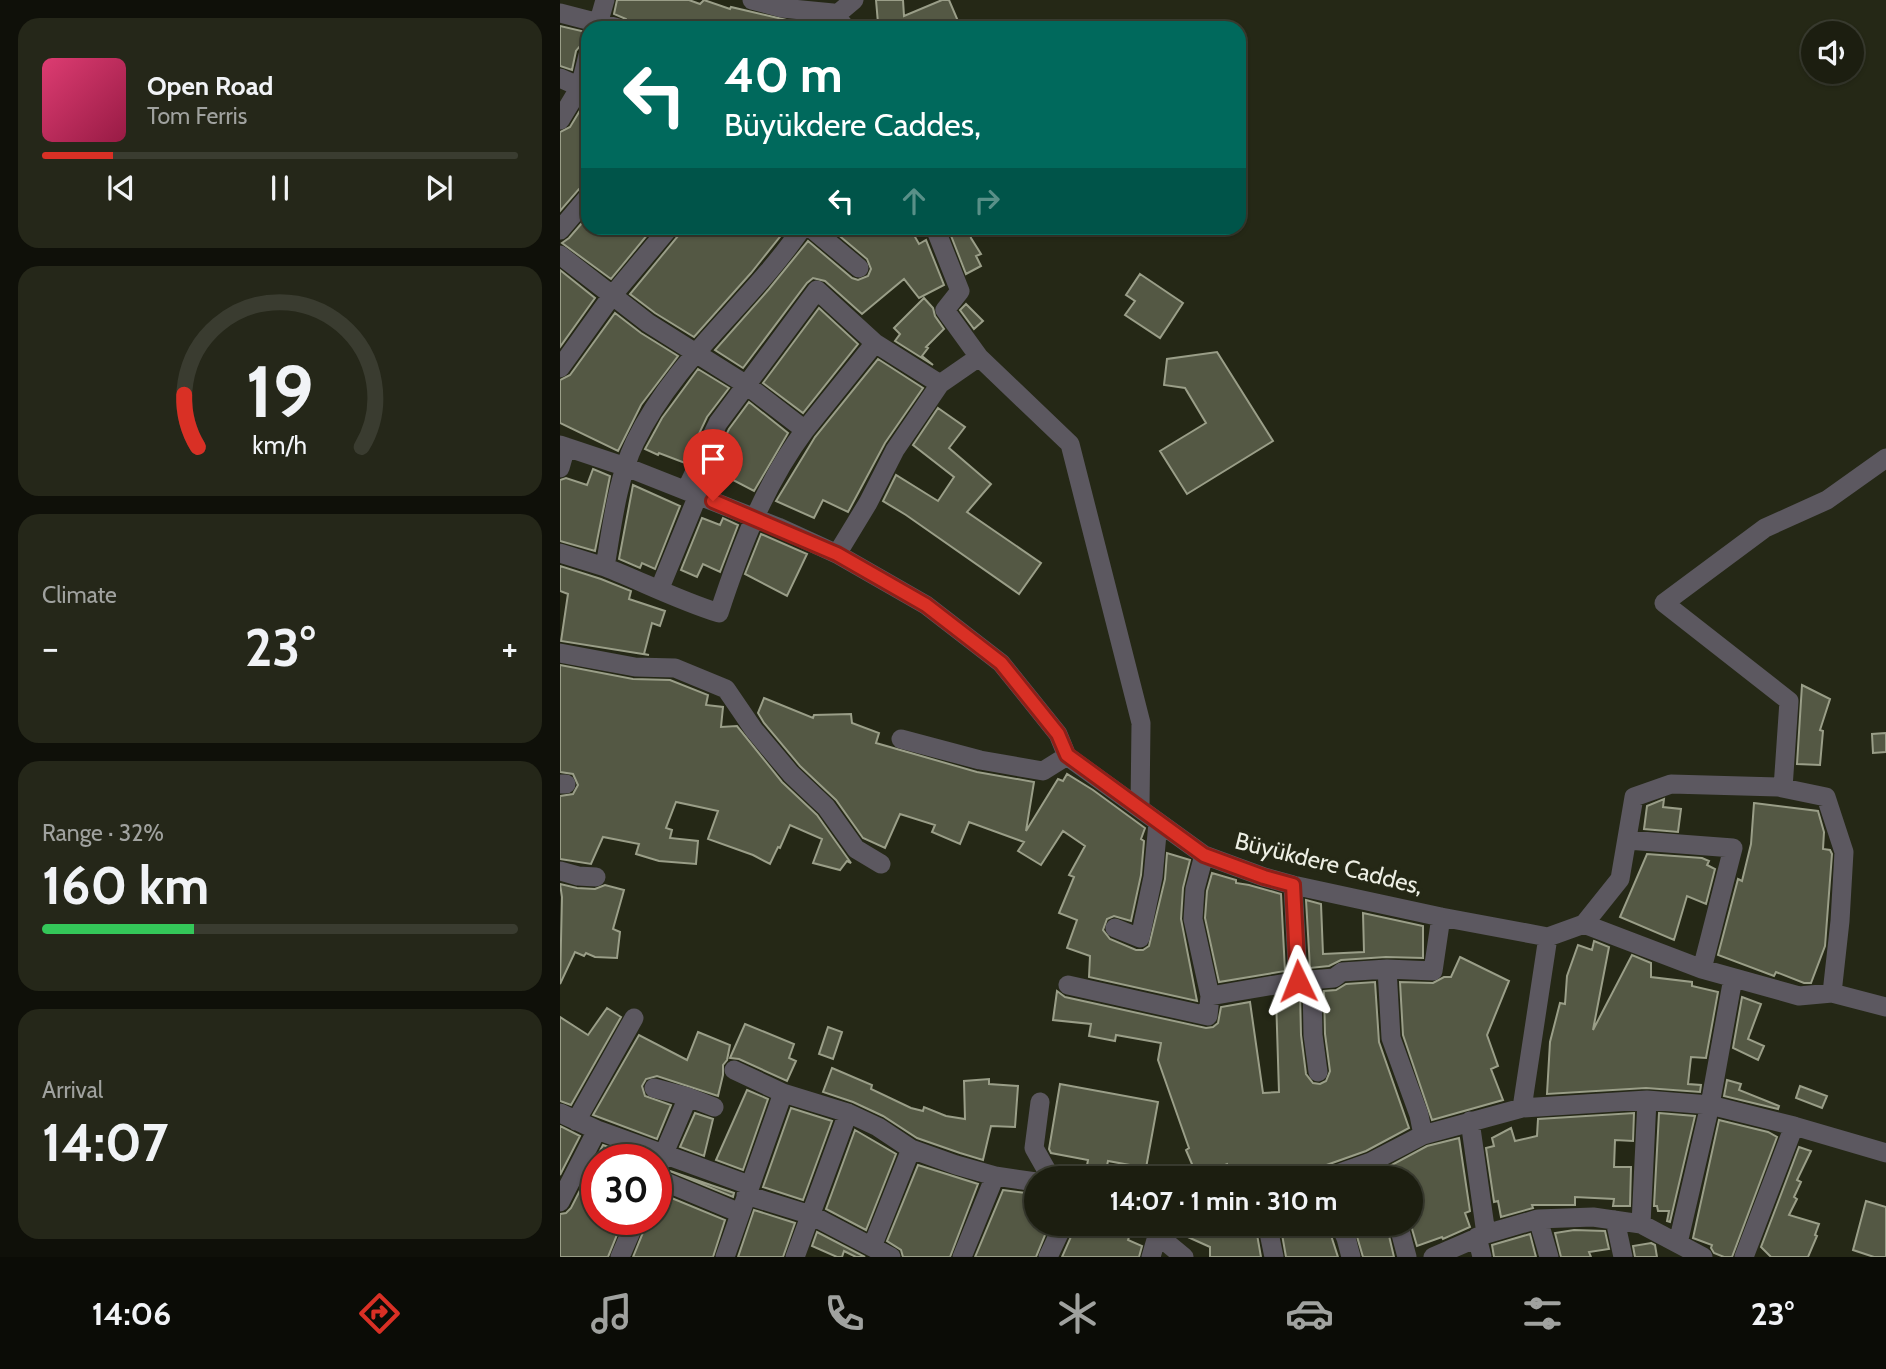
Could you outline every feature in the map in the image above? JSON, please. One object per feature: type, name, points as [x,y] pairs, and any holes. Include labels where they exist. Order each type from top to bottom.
[{"type":"street","points":[[605,0],[605,21]]},
{"type":"street","points":[[752,0],[833,13],[839,21]]},
{"type":"street","points":[[841,21],[854,0]]},
{"type":"street","points":[[560,13],[588,21]]},
{"type":"street","points":[[560,78],[581,74]]},
{"type":"street","points":[[560,120],[581,81]]},
{"type":"street","points":[[560,230],[581,205]]},
{"type":"street","points":[[560,368],[611,297],[663,235]]},
{"type":"street","points":[[605,567],[626,467],[635,442],[666,389],[695,352],[781,258],[797,235]]},
{"type":"street","points":[[819,235],[859,268]]},
{"type":"street","points":[[938,235],[960,291],[945,310],[979,357],[1070,444],[1141,723],[1140,808]]},
{"type":"street","points":[[560,255],[611,297],[745,384],[805,430]]},
{"type":"street","points":[[660,588],[718,423],[817,290],[875,343],[940,384]]},
{"type":"street","points":[[560,553],[605,567],[660,588],[688,603],[719,613],[755,517],[778,470],[805,430],[875,343]]},
{"type":"street","points":[[837,554],[868,503],[895,450],[940,384],[979,357]]},
{"type":"street","points":[[560,468],[563,446]]},
{"type":"street","name":"Büyükdere Caddes,","points":[[563,446],[626,467],[755,517],[837,554],[926,605],[1001,663],[1058,734],[1067,755],[1204,855],[1293,885],[1441,917],[1548,936]]},
{"type":"street","points":[[1783,788],[1790,701],[1664,603],[1765,528],[1828,500],[1886,458]]},
{"type":"street","points":[[560,653],[635,667],[675,668],[726,689],[754,730],[791,774],[826,807],[856,849],[881,864]]},
{"type":"street","points":[[901,739],[980,760],[1043,771],[1067,755]]},
{"type":"street","points":[[1522,1108],[1548,936],[1584,924],[1620,878],[1634,797],[1646,792],[1671,784],[1783,788],[1826,797],[1844,852],[1832,993]]},
{"type":"street","points":[[1115,928],[1140,938],[1153,877],[1158,823]]},
{"type":"street","points":[[1627,840],[1732,848],[1702,970]]},
{"type":"street","points":[[1068,985],[1208,1016],[1210,996],[1193,919],[1195,889],[1204,855]]},
{"type":"street","points":[[560,871],[596,877]]},
{"type":"street","points":[[1293,885],[1318,1072]]},
{"type":"street","points":[[1210,996],[1305,980],[1334,978],[1342,972],[1387,969],[1433,971],[1441,917]]},
{"type":"street","points":[[1584,924],[1702,970],[1799,996],[1832,993],[1886,1007]]},
{"type":"street","points":[[1387,969],[1391,1038],[1419,1115],[1423,1135]]},
{"type":"street","points":[[1433,1257],[1481,1235],[1538,1219],[1593,1217],[1641,1224],[1691,1252],[1710,1105],[1733,978]]},
{"type":"street","points":[[634,1018],[568,1117],[638,1144]]},
{"type":"street","points":[[734,1070],[783,1093],[848,1113],[878,1127],[911,1149],[956,1166],[1024,1180]]},
{"type":"street","points":[[654,1088],[714,1107]]},
{"type":"street","points":[[725,1257],[783,1093]]},
{"type":"street","points":[[668,1144],[688,1097]]},
{"type":"street","points":[[1641,1224],[1647,1100]]},
{"type":"street","points":[[1380,1166],[1423,1135],[1522,1108],[1647,1100],[1710,1105],[1886,1153]]},
{"type":"street","points":[[1040,1102],[1034,1148],[1044,1166]]},
{"type":"street","points":[[796,1257],[848,1113]]},
{"type":"street","points":[[1470,1121],[1482,1257]]},
{"type":"street","points":[[1744,1257],[1794,1126]]},
{"type":"street","points":[[560,1202],[597,1130]]},
{"type":"street","points":[[865,1249],[911,1149]]},
{"type":"street","points":[[672,1157],[745,1197]]},
{"type":"street","points":[[961,1257],[995,1176]]},
{"type":"street","points":[[672,1181],[811,1215],[865,1249],[891,1257]]},
{"type":"street","points":[[1538,1219],[1549,1257]]},
{"type":"street","points":[[1615,1220],[1623,1257]]},
{"type":"street","points":[[620,1257],[630,1235]]},
{"type":"street","points":[[1048,1257],[1058,1236]]},
{"type":"street","points":[[1150,1236],[1151,1257]]},
{"type":"street","points":[[1158,1236],[1184,1257]]},
{"type":"street","points":[[1270,1236],[1274,1257]]},
{"type":"street","points":[[1345,1236],[1351,1257]]},
{"type":"street","points":[[1402,1236],[1408,1257]]},
{"type":"building","points":[[617,0],[689,0],[700,4],[704,0],[730,9],[731,7],[791,21],[627,21],[614,14]]},
{"type":"building","points":[[876,0],[903,0],[904,16],[942,0],[949,0],[958,21],[925,21],[878,21]]},
{"type":"building","points":[[560,26],[581,31],[581,46],[576,51],[572,70],[560,66]]},
{"type":"building","points":[[581,109],[581,188],[560,211],[560,132],[570,127]]},
{"type":"building","points":[[581,224],[581,235],[647,235],[611,279],[562,243]]},
{"type":"building","points":[[781,235],[694,337],[630,294],[678,236]]},
{"type":"building","points":[[838,235],[914,235],[919,244],[926,240],[944,285],[919,298],[904,279],[862,314],[825,281],[813,278],[743,368],[715,350],[808,241],[852,278],[858,280],[868,276],[871,269],[867,259]]},
{"type":"building","points":[[951,235],[970,235],[981,254],[976,256],[981,266],[966,274]]},
{"type":"building","points":[[560,270],[595,298],[560,347]]},
{"type":"building","points":[[1140,274],[1183,303],[1160,338],[1125,315],[1135,301],[1126,295]]},
{"type":"building","points":[[924,298],[933,308],[944,329],[926,347],[928,348],[922,356],[933,365],[895,341],[900,334],[894,328]]},
{"type":"building","points":[[966,304],[983,321],[974,329],[960,310]]},
{"type":"building","points":[[819,308],[858,344],[803,413],[763,383]]},
{"type":"building","points":[[615,313],[678,356],[641,405],[618,451],[560,423],[560,380],[570,375]]},
{"type":"building","points":[[1217,352],[1273,441],[1187,494],[1160,451],[1206,423],[1185,388],[1164,385],[1167,359]]},
{"type":"building","points":[[878,359],[923,388],[885,443],[848,512],[823,500],[814,518],[776,501],[815,437]]},
{"type":"building","points":[[698,369],[729,388],[707,417],[685,463],[645,449],[662,418]]},
{"type":"building","points":[[749,402],[788,433],[754,491],[710,468],[729,429]]},
{"type":"building","points":[[938,408],[965,427],[949,448],[991,484],[967,512],[1041,563],[1019,594],[883,501],[896,475],[938,501],[954,477],[913,445]]},
{"type":"building","points":[[593,469],[610,476],[595,551],[560,541],[560,480],[566,478],[587,485]]},
{"type":"building","points":[[633,485],[680,506],[655,569],[642,563],[640,568],[619,559]]},
{"type":"building","points":[[702,518],[720,525],[723,518],[738,525],[720,572],[703,564],[697,577],[681,570]]},
{"type":"building","points":[[761,534],[807,554],[787,596],[745,574]]},
{"type":"building","points":[[560,566],[631,591],[629,599],[665,611],[660,626],[652,623],[644,654],[649,655],[561,641],[568,594],[560,591]]},
{"type":"building","points":[[560,665],[633,679],[670,680],[708,695],[706,705],[723,707],[721,727],[737,726],[782,782],[817,815],[851,863],[847,861],[840,870],[813,863],[822,839],[790,825],[770,864],[708,839],[718,811],[676,802],[666,828],[672,830],[670,838],[698,841],[696,864],[659,861],[636,854],[639,844],[603,837],[591,864],[560,859],[560,796],[573,794],[578,785],[573,774],[560,772]]},
{"type":"building","points":[[1802,685],[1830,699],[1820,730],[1823,731],[1820,765],[1797,764]]},
{"type":"building","points":[[764,698],[813,718],[814,715],[851,714],[852,723],[879,733],[876,743],[977,772],[1034,782],[1026,831],[1058,779],[1063,781],[1067,774],[1093,790],[1145,828],[1141,839],[1144,841],[1141,875],[1131,921],[1114,916],[1107,919],[1103,930],[1110,939],[1136,950],[1149,946],[1165,879],[1167,853],[1190,860],[1183,888],[1181,919],[1197,1001],[1089,977],[1090,956],[1067,948],[1077,920],[1059,913],[1074,877],[1069,875],[1085,846],[1063,831],[1041,865],[1018,851],[1024,842],[969,822],[960,844],[932,832],[935,825],[900,814],[885,848],[863,838],[836,800],[800,766],[764,723],[758,713]]},
{"type":"building","points":[[1886,733],[1886,752],[1873,753],[1872,734]]},
{"type":"building","points":[[1664,799],[1663,807],[1681,809],[1678,832],[1644,829],[1647,806]]},
{"type":"building","points":[[1754,803],[1818,811],[1824,832],[1823,849],[1830,850],[1832,854],[1825,946],[1811,983],[1776,972],[1774,976],[1718,955],[1738,879],[1742,881],[1751,844]]},
{"type":"building","points":[[1647,854],[1702,858],[1709,861],[1707,865],[1715,869],[1706,904],[1687,896],[1674,940],[1620,917]]},
{"type":"building","points":[[1212,873],[1236,880],[1236,883],[1281,894],[1285,971],[1219,982],[1205,918],[1207,891]]},
{"type":"building","points":[[560,884],[595,889],[605,885],[624,890],[613,929],[620,932],[617,958],[595,957],[586,953],[584,956],[575,952],[560,984],[562,897]]},
{"type":"building","points":[[1306,900],[1321,904],[1323,954],[1364,952],[1363,913],[1423,926],[1423,958],[1341,960],[1329,966],[1310,968]]},
{"type":"building","points":[[1594,941],[1609,947],[1593,1030],[1632,955],[1651,963],[1651,977],[1692,982],[1692,986],[1718,992],[1706,1058],[1691,1057],[1688,1084],[1701,1085],[1700,1092],[1646,1088],[1547,1094],[1550,1042],[1560,1003],[1565,1004],[1567,976],[1578,945],[1592,950]]},
{"type":"building","points":[[1460,957],[1509,981],[1487,1035],[1498,1066],[1491,1069],[1503,1100],[1432,1120],[1403,1035],[1400,982],[1433,983],[1444,977],[1451,977]]},
{"type":"building","points":[[1375,982],[1379,1042],[1409,1128],[1366,1151],[1324,1166],[1193,1166],[1158,1060],[1161,1043],[1116,1035],[1115,1041],[1089,1036],[1091,1024],[1053,1020],[1057,991],[1065,997],[1206,1028],[1218,1023],[1221,1007],[1250,1002],[1263,1093],[1279,1092],[1276,997],[1300,993],[1301,1035],[1306,1074],[1313,1083],[1320,1084],[1326,1081],[1330,1071],[1325,1034],[1324,991],[1336,990],[1346,984]]},
{"type":"building","points":[[1742,997],[1761,1004],[1748,1039],[1764,1046],[1758,1060],[1733,1048]]},
{"type":"building","points":[[607,1008],[621,1017],[571,1105],[560,1101],[560,1017],[588,1035]]},
{"type":"building","points":[[745,1024],[794,1044],[789,1058],[796,1061],[787,1081],[739,1059],[730,1058]]},
{"type":"building","points":[[828,1027],[842,1032],[833,1059],[819,1054]]},
{"type":"building","points":[[698,1032],[730,1045],[727,1060],[723,1065],[718,1096],[657,1076],[646,1079],[642,1086],[645,1096],[671,1105],[657,1139],[593,1115],[639,1035],[687,1060]]},
{"type":"building","points":[[832,1068],[872,1085],[871,1089],[911,1108],[923,1111],[924,1107],[946,1116],[965,1119],[964,1081],[989,1079],[989,1084],[1018,1086],[1015,1127],[991,1126],[983,1160],[960,1153],[917,1138],[883,1116],[823,1092]]},
{"type":"building","points":[[1727,1080],[1741,1084],[1739,1090],[1779,1106],[1778,1109],[1724,1096]]},
{"type":"building","points":[[1060,1084],[1158,1102],[1146,1166],[1108,1161],[1107,1166],[1087,1166],[1088,1160],[1051,1153],[1049,1149]]},
{"type":"building","points":[[1800,1086],[1827,1096],[1822,1108],[1796,1098]]},
{"type":"building","points":[[747,1090],[768,1099],[743,1170],[716,1160]]},
{"type":"building","points":[[791,1108],[832,1121],[803,1200],[763,1187]]},
{"type":"building","points":[[695,1113],[713,1119],[704,1156],[680,1147]]},
{"type":"building","points":[[1634,1113],[1633,1141],[1615,1140],[1614,1167],[1631,1167],[1630,1206],[1613,1206],[1614,1199],[1575,1197],[1575,1205],[1532,1205],[1533,1208],[1501,1217],[1498,1201],[1494,1202],[1486,1148],[1494,1146],[1492,1138],[1511,1128],[1515,1141],[1537,1136],[1538,1119]]},
{"type":"building","points":[[1659,1113],[1695,1116],[1670,1222],[1667,1221],[1669,1211],[1658,1211],[1657,1206],[1654,1206]]},
{"type":"building","points":[[1719,1120],[1768,1132],[1777,1137],[1732,1257],[1714,1253],[1712,1245],[1693,1238]]},
{"type":"building","points":[[560,1126],[580,1136],[560,1175]]},
{"type":"building","points":[[855,1130],[896,1154],[866,1230],[826,1209]]},
{"type":"building","points":[[1459,1138],[1470,1211],[1465,1213],[1470,1227],[1443,1239],[1442,1237],[1417,1246],[1414,1236],[1423,1236],[1423,1166],[1390,1166],[1427,1146]]},
{"type":"building","points":[[1799,1147],[1811,1151],[1797,1180],[1801,1182],[1789,1215],[1819,1224],[1815,1235],[1817,1236],[1808,1257],[1771,1257],[1761,1247]]},
{"type":"building","points":[[918,1165],[978,1184],[950,1257],[903,1257],[901,1250],[887,1241]]},
{"type":"building","points":[[672,1172],[672,1172],[734,1193],[733,1197]]},
{"type":"building","points":[[581,1188],[581,1235],[617,1235],[608,1257],[560,1257],[560,1214],[571,1208]]},
{"type":"building","points":[[1003,1190],[1024,1193],[1024,1236],[1045,1236],[1036,1257],[975,1257]]},
{"type":"building","points":[[672,1198],[725,1220],[713,1257],[633,1257],[642,1235],[672,1235]]},
{"type":"building","points":[[1866,1201],[1886,1207],[1886,1257],[1874,1257],[1853,1250]]},
{"type":"building","points":[[754,1210],[795,1223],[783,1257],[738,1257]]},
{"type":"building","points":[[1574,1230],[1605,1231],[1609,1249],[1589,1252],[1591,1257],[1561,1257],[1555,1233]]},
{"type":"building","points":[[817,1232],[865,1257],[856,1257],[844,1251],[842,1257],[837,1257],[812,1246]]},
{"type":"building","points":[[1530,1234],[1536,1257],[1494,1257],[1492,1245]]},
{"type":"building","points":[[1071,1236],[1129,1236],[1128,1240],[1142,1246],[1139,1257],[1062,1257]]},
{"type":"building","points":[[1185,1236],[1257,1236],[1261,1257],[1210,1257],[1210,1247]]},
{"type":"building","points":[[1282,1236],[1331,1236],[1338,1257],[1286,1257]]},
{"type":"building","points":[[1357,1236],[1389,1236],[1394,1257],[1363,1257]]},
{"type":"building","points":[[1651,1243],[1655,1245],[1657,1257],[1635,1257],[1633,1246]]},
{"type":"route","points":[[713,501],[837,554],[926,605],[1001,663],[1058,734],[1067,755],[1204,855],[1293,885],[1298,981]]}]
